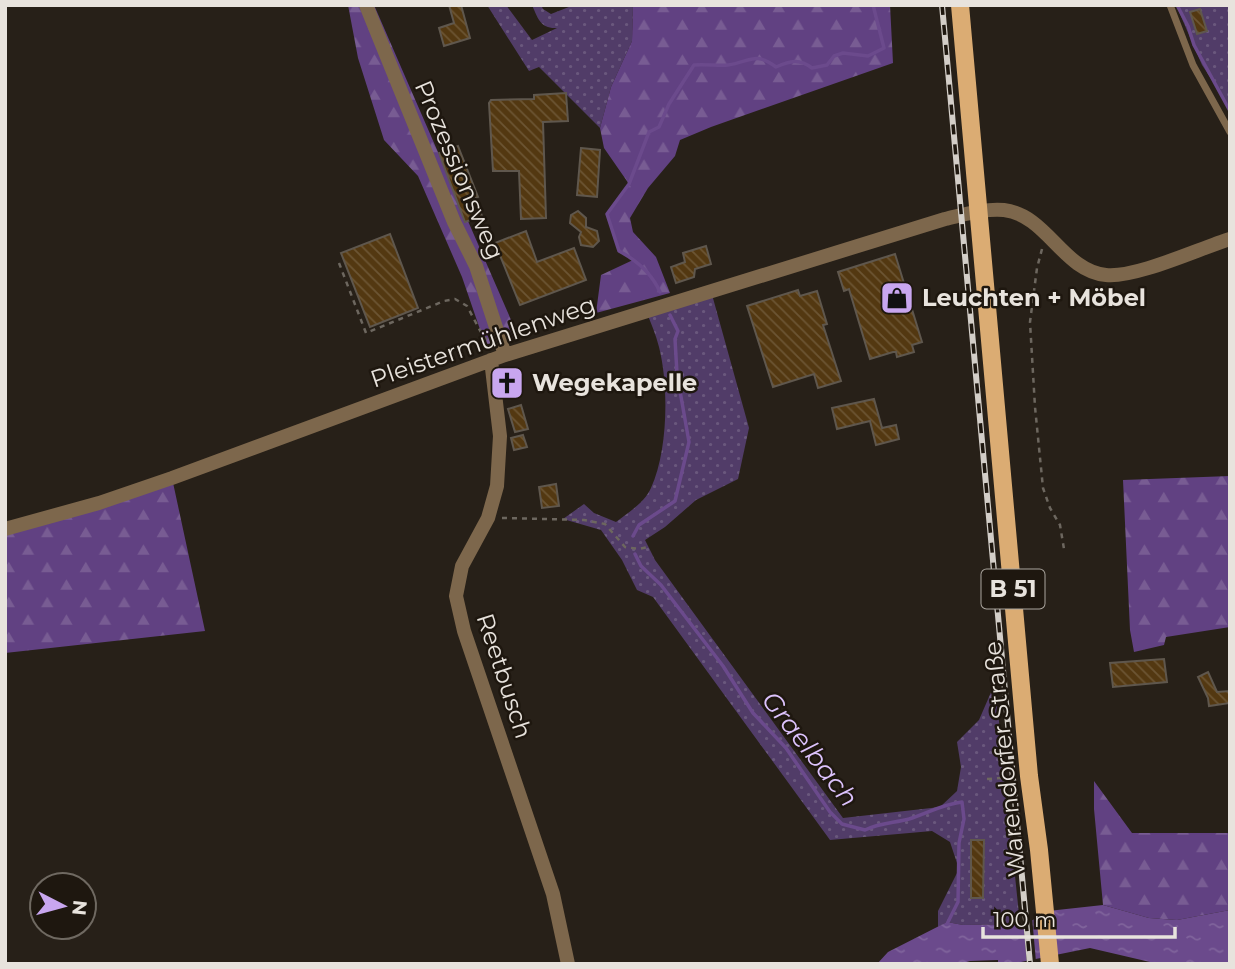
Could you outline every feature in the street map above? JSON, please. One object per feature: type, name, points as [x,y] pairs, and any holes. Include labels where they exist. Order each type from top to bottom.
[{"type":"main road","name":"Warendorfer Straße","points":[[960,5],[1029,776],[1045,899],[1050,964]]},
{"type":"street","name":"Prozessionsweg","points":[[366,5],[449,210],[476,266],[504,349]]},
{"type":"street","name":"Pleistermühlenweg","points":[[5,529],[99,503],[172,478],[491,360],[504,349],[945,219],[1004,210],[1022,215],[1036,224],[1076,262],[1092,272],[1105,275],[1123,275],[1230,239]]},
{"type":"street","name":"Reetbusch","points":[[491,360],[500,436],[497,486],[488,518],[462,566],[456,596],[464,631],[553,894],[568,964]]},
{"type":"lane","points":[[1170,5],[1193,65],[1230,132]]},
{"type":"path","points":[[1050,238],[1042,250],[1031,301],[1031,359],[1042,488],[1060,526],[1064,549]]},
{"type":"path","points":[[339,262],[366,333],[455,299],[467,306],[484,338],[504,349]]},
{"type":"path","points":[[488,518],[584,520],[605,524],[625,547],[648,547]]},
{"type":"path","points":[[987,779],[1029,776]]},
{"type":"shaded area","points":[[487,5],[506,5],[532,40],[557,28],[544,25],[532,5],[541,5],[551,14],[574,5],[633,5],[632,41],[611,87],[600,128],[539,67],[529,71]]},
{"type":"shaded area","points":[[1176,5],[1230,5],[1230,107],[1202,65]]},
{"type":"shaded area","points":[[711,291],[749,428],[738,479],[696,500],[665,527],[645,540],[655,560],[843,818],[940,807],[957,791],[961,767],[957,742],[979,720],[995,683],[1020,924],[963,925],[947,922],[938,927],[938,911],[959,869],[950,842],[932,831],[830,840],[653,597],[637,590],[622,560],[601,530],[563,519],[584,504],[594,513],[616,522],[645,498],[657,473],[665,418],[662,363],[646,311]]},
{"type":"green space","points":[[348,5],[374,5],[518,336],[502,343],[485,344],[462,277],[418,176],[384,140],[358,58]]},
{"type":"green space","points":[[633,5],[890,5],[893,63],[680,140],[675,156],[648,188],[630,218],[633,232],[656,257],[670,293],[596,313],[601,275],[633,260],[619,251],[607,214],[629,184],[604,148],[600,128],[611,87],[632,41]]},
{"type":"green space","points":[[1230,476],[1230,627],[1166,637],[1164,645],[1134,652],[1130,630],[1123,480]]},
{"type":"green space","points":[[172,478],[205,631],[5,653],[5,529]]},
{"type":"green space","points":[[1094,781],[1132,833],[1230,833],[1230,910],[1177,920],[1149,918],[1103,905]]},
{"type":"water","points":[[1103,905],[1149,918],[1177,920],[1230,910],[1230,962],[1150,962],[1090,948],[1011,964],[998,964],[998,960],[960,964],[877,964],[888,952],[947,922],[963,925],[1020,924],[1048,911]]},
{"type":"pier","points":[[1032,917],[1036,962],[1027,964],[1023,919]]},
{"type":"building","points":[[449,5],[461,5],[470,38],[444,46],[439,28],[454,23]]},
{"type":"building","points":[[1200,9],[1207,31],[1197,34],[1190,12]]},
{"type":"building","points":[[566,93],[568,121],[543,122],[546,218],[521,219],[519,171],[493,171],[489,103],[491,100],[534,99],[534,95]]},
{"type":"building","points":[[458,146],[478,197],[475,198],[482,216],[465,222],[439,153]]},
{"type":"building","points":[[581,148],[600,150],[597,197],[577,195]]},
{"type":"building","points":[[578,211],[586,218],[586,227],[597,231],[599,241],[593,247],[581,245],[581,232],[570,223],[571,215]]},
{"type":"building","points":[[526,231],[537,262],[574,248],[586,280],[520,305],[495,243]]},
{"type":"building","points":[[390,234],[418,308],[370,327],[341,253]]},
{"type":"building","points":[[706,246],[711,264],[695,269],[694,277],[676,283],[671,267],[685,262],[683,253]]},
{"type":"building","points":[[895,254],[922,342],[912,345],[914,352],[897,357],[896,352],[893,352],[870,359],[849,289],[844,291],[838,272]]},
{"type":"building","points":[[798,290],[800,296],[817,291],[827,324],[823,325],[841,381],[818,388],[814,374],[773,387],[747,306]]},
{"type":"building","points":[[874,399],[882,428],[896,425],[899,439],[876,445],[870,421],[837,429],[832,408]]},
{"type":"building","points":[[521,405],[528,429],[515,432],[508,409]]},
{"type":"building","points":[[523,435],[527,447],[514,450],[511,438]]},
{"type":"building","points":[[556,484],[559,506],[542,508],[539,487]]},
{"type":"building","points":[[1164,659],[1167,682],[1113,687],[1110,663]]},
{"type":"building","points":[[1208,672],[1217,692],[1230,691],[1230,703],[1209,706],[1198,677]]},
{"type":"building","points":[[971,840],[984,840],[983,898],[971,898]]},
{"type":"waterway","name":"Graelbach","points":[[660,292],[643,268],[619,251],[607,214],[629,184],[649,132],[659,127],[669,104],[694,65],[728,65],[757,59],[776,67],[794,61],[812,68],[827,65],[834,56],[843,53],[868,56],[884,48],[873,5]]},
{"type":"waterway","points":[[1177,5],[1194,45],[1230,111]]},
{"type":"waterway","name":"Graelbach","points":[[633,536],[639,525],[675,501],[689,442],[677,374],[675,339],[678,331],[670,315]]},
{"type":"waterway","name":"Graelbach","points":[[635,554],[641,566],[661,585],[723,666],[753,713],[786,748],[830,812],[842,824],[865,830],[962,802],[964,819],[959,843],[958,902],[947,924]]},
{"type":"railway","points":[[942,5],[1030,964]]},
{"type":"place","name":"Leuchten + Möbel","points":[[897,298]]},
{"type":"place","name":"Wegekapelle","points":[[507,383]]}]
